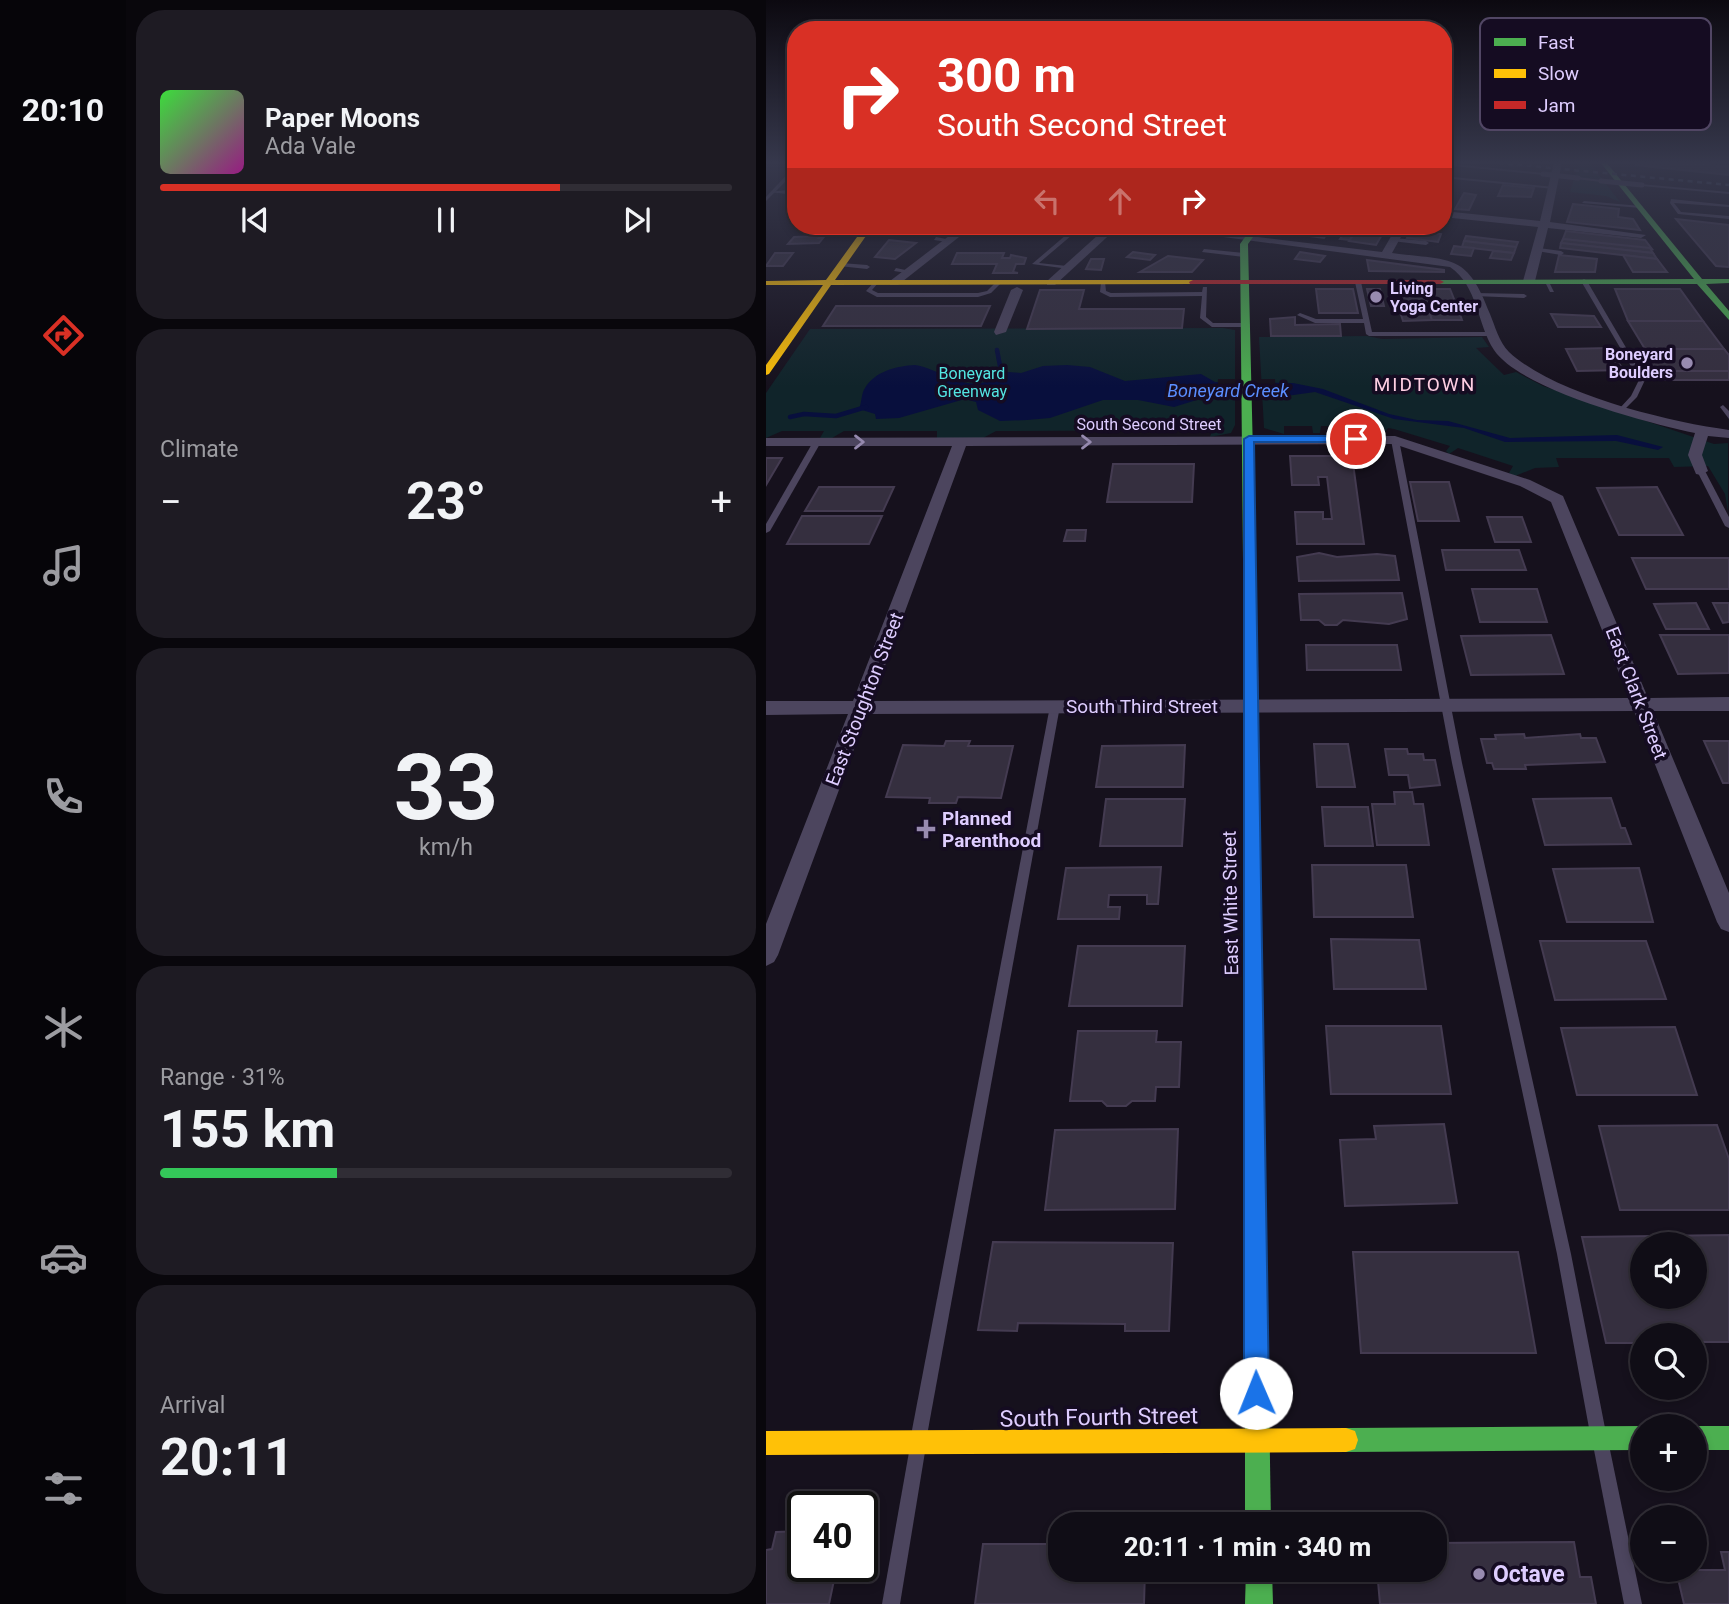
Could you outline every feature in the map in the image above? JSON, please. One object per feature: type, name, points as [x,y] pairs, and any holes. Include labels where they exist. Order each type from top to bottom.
[{"type":"street","points":[[766,372],[861,237]]},
{"type":"street","points":[[766,283],[875,283],[899,274],[946,237]]},
{"type":"street","points":[[1051,282],[1102,237]]},
{"type":"street","name":"East White Street","points":[[1250,237],[1244,255],[1249,439],[1258,1512]]},
{"type":"street","points":[[1280,237],[1453,264],[1462,269],[1493,334],[1508,358],[1532,375],[1623,408],[1702,432],[1728,434]]},
{"type":"street","points":[[1386,255],[1396,237]]},
{"type":"street","points":[[1523,288],[1543,237]]},
{"type":"street","points":[[1665,237],[1728,317]]},
{"type":"street","points":[[899,274],[998,282],[1205,288],[1245,282],[1294,286],[1358,282],[1523,288],[1629,277],[1728,281]]},
{"type":"street","points":[[1000,332],[1017,290]]},
{"type":"street","points":[[1701,471],[1695,455],[1702,432]]},
{"type":"street","name":"South Second Street","points":[[766,442],[1395,440],[1525,483]]},
{"type":"street","name":"East Stoughton Street","points":[[766,955],[961,442]]},
{"type":"street","name":"East Clark Street","points":[[1525,483],[1558,499],[1565,510],[1728,922]]},
{"type":"street","name":"South Third Street","points":[[766,708],[1728,704]]},
{"type":"street","name":"South Fourth Street","points":[[766,1443],[1630,1438]]},
{"type":"street","points":[[1707,1438],[1728,1438]]},
{"type":"street","points":[[1259,1582],[1259,1604]]},
{"type":"lane","points":[[1067,237],[1035,264],[1067,268]]},
{"type":"lane","points":[[1394,240],[1426,243]]},
{"type":"lane","points":[[1539,250],[1562,253]]},
{"type":"lane","points":[[1204,251],[1244,255]]},
{"type":"lane","points":[[841,265],[868,267]]},
{"type":"lane","points":[[1584,281],[1642,380],[1634,397],[1623,408]]},
{"type":"lane","points":[[875,283],[869,291],[871,294],[902,295],[984,294],[998,282]]},
{"type":"lane","points":[[1358,282],[1369,334],[1493,334]]},
{"type":"lane","points":[[1205,288],[1203,318],[1212,325],[1247,325]]},
{"type":"lane","points":[[1300,316],[1315,321],[1367,321]]},
{"type":"lane","points":[[1723,407],[1728,417]]},
{"type":"lane","points":[[1395,440],[1446,705],[1564,1254],[1633,1604]]},
{"type":"lane","points":[[766,531],[817,442]]},
{"type":"lane","points":[[802,466],[814,466]]},
{"type":"lane","points":[[1701,471],[1728,526]]},
{"type":"lane","points":[[891,1604],[918,1443],[1055,706]]},
{"type":"green space","name":"Boneyard Greenway","points":[[810,329],[1235,330],[1235,425],[1231,433],[1210,437],[1212,431],[1209,430],[996,431],[983,438],[937,438],[937,431],[844,431],[832,438],[820,438],[824,431],[782,431],[766,438],[766,393]]},
{"type":"green space","points":[[1367,336],[1382,339],[1482,337],[1489,347],[1476,348],[1504,375],[1516,372],[1543,386],[1714,444],[1728,443],[1728,512],[1725,494],[1708,466],[1674,467],[1669,458],[1556,458],[1559,467],[1535,468],[1515,476],[1509,473],[1513,466],[1458,448],[1449,454],[1446,451],[1450,446],[1394,429],[1388,428],[1383,435],[1378,434],[1379,427],[1321,426],[1320,433],[1313,433],[1312,426],[1284,426],[1284,434],[1264,428],[1259,337]]},
{"type":"water","points":[[915,365],[969,383],[989,380],[996,371],[1021,373],[1043,366],[1067,365],[1090,367],[1125,381],[1201,374],[1215,382],[1293,383],[1323,389],[1389,414],[1417,420],[1448,421],[1510,438],[1617,435],[1663,447],[1658,450],[1616,441],[1505,442],[1464,428],[1394,419],[1315,392],[1279,397],[1216,394],[1174,407],[1138,400],[1103,400],[1050,418],[1027,420],[1000,421],[978,410],[976,402],[965,399],[899,418],[876,419],[875,414],[859,409],[864,390],[874,377],[894,368]]},
{"type":"pier","points":[[1218,379],[1275,379],[1276,400],[1217,398]]},
{"type":"building","points":[[794,237],[823,238],[819,243],[788,244]]},
{"type":"building","points":[[1352,237],[1381,237],[1376,245],[1349,241]]},
{"type":"building","points":[[1408,237],[1440,237],[1438,242]]},
{"type":"building","points":[[1466,237],[1473,237],[1518,242],[1516,247],[1464,241]]},
{"type":"building","points":[[1564,237],[1617,237],[1645,240],[1652,249],[1563,239]]},
{"type":"building","points":[[1691,237],[1729,237],[1729,267],[1716,266]]},
{"type":"building","points":[[1563,239],[1650,248],[1653,253],[1561,243]]},
{"type":"building","points":[[889,240],[916,243],[895,259],[875,257]]},
{"type":"building","points":[[1464,241],[1516,247],[1514,253],[1462,247]]},
{"type":"building","points":[[1561,243],[1653,253],[1657,259],[1560,248]]},
{"type":"building","points":[[1454,246],[1474,248],[1471,256],[1451,254]]},
{"type":"building","points":[[1493,251],[1514,253],[1511,260],[1490,258]]},
{"type":"building","points":[[1133,252],[1155,255],[1150,260],[1127,257]]},
{"type":"building","points":[[1300,252],[1325,256],[1320,262],[1295,259]]},
{"type":"building","points":[[775,253],[793,253],[783,266],[766,266]]},
{"type":"building","points":[[957,253],[1004,253],[1002,258],[1010,258],[1011,255],[1026,258],[1024,264],[1016,264],[1013,272],[1018,273],[993,273],[997,264],[952,264]]},
{"type":"building","points":[[1559,255],[1597,259],[1595,272],[1555,272]]},
{"type":"building","points":[[1623,255],[1657,259],[1667,272],[1633,272]]},
{"type":"building","points":[[1168,256],[1203,260],[1192,272],[1140,272]]},
{"type":"building","points":[[1091,259],[1104,259],[1101,270],[1086,269]]},
{"type":"building","points":[[1367,260],[1444,270],[1444,272],[1369,271]]},
{"type":"building","points":[[1316,289],[1353,289],[1358,313],[1319,313]]},
{"type":"building","name":"Living Yoga Center","points":[[1367,289],[1380,289],[1384,306],[1371,306]]},
{"type":"building","points":[[1393,289],[1421,289],[1432,320],[1403,321]]},
{"type":"building","points":[[1421,289],[1450,289],[1456,304],[1427,304]]},
{"type":"building","points":[[1615,289],[1680,289],[1703,321],[1628,321]]},
{"type":"building","points":[[1040,290],[1084,290],[1079,309],[1184,309],[1182,328],[1027,329]]},
{"type":"building","points":[[1427,304],[1456,304],[1462,320],[1432,320]]},
{"type":"building","points":[[836,306],[990,306],[981,326],[823,326]]},
{"type":"building","points":[[1551,314],[1594,316],[1601,327],[1558,327]]},
{"type":"building","points":[[1295,317],[1295,325],[1340,324],[1341,336],[1271,336],[1270,319]]},
{"type":"building","points":[[1628,321],[1703,321],[1724,349],[1645,349]]},
{"type":"building","points":[[1610,348],[1623,370],[1577,371],[1566,349]]},
{"type":"building","name":"Boneyard Boulders","points":[[1636,349],[1724,349],[1729,355],[1729,371],[1651,371]]},
{"type":"building","points":[[1651,371],[1729,371],[1729,380],[1656,380]]},
{"type":"building","points":[[1290,456],[1352,456],[1364,544],[1297,544],[1295,512],[1323,512],[1323,519],[1332,519],[1327,477],[1318,477],[1319,485],[1292,485]]},
{"type":"building","points":[[766,458],[782,458],[766,485]]},
{"type":"building","points":[[1113,464],[1194,464],[1192,502],[1107,502]]},
{"type":"building","points":[[1410,482],[1449,482],[1459,521],[1418,521]]},
{"type":"building","points":[[819,487],[894,487],[883,511],[805,511]]},
{"type":"building","points":[[1657,487],[1683,535],[1619,535],[1597,488]]},
{"type":"building","points":[[802,516],[882,516],[869,544],[787,544]]},
{"type":"building","points":[[1487,517],[1522,517],[1531,542],[1495,542]]},
{"type":"building","points":[[1067,530],[1086,530],[1085,541],[1064,541]]},
{"type":"building","points":[[1442,550],[1519,550],[1526,570],[1446,570]]},
{"type":"building","points":[[1319,553],[1337,557],[1377,554],[1395,556],[1399,580],[1299,581],[1297,557]]},
{"type":"building","points":[[1632,558],[1729,558],[1729,589],[1646,589]]},
{"type":"building","points":[[1472,589],[1537,589],[1547,622],[1480,622]]},
{"type":"building","points":[[1402,593],[1407,619],[1389,624],[1343,620],[1337,625],[1325,625],[1319,620],[1301,620],[1299,594]]},
{"type":"building","points":[[1696,603],[1709,629],[1666,629],[1654,604]]},
{"type":"building","points":[[1713,603],[1729,603],[1729,622],[1723,623]]},
{"type":"building","points":[[1551,635],[1564,674],[1471,675],[1461,636]]},
{"type":"building","points":[[1660,635],[1729,635],[1729,673],[1678,674]]},
{"type":"building","points":[[1306,645],[1397,645],[1401,670],[1307,670]]},
{"type":"building","points":[[1524,734],[1525,738],[1580,734],[1581,738],[1596,738],[1605,762],[1525,765],[1526,769],[1494,769],[1492,763],[1487,763],[1481,739],[1496,739],[1495,735]]},
{"type":"building","points":[[946,741],[970,741],[968,746],[1013,746],[1001,798],[958,797],[956,803],[929,803],[930,798],[886,797],[903,745],[944,746]]},
{"type":"building","points":[[1704,741],[1729,741],[1729,783],[1723,783]]},
{"type":"building","points":[[1314,744],[1348,744],[1355,787],[1317,787]]},
{"type":"building","points":[[1185,745],[1183,787],[1096,787],[1102,746]]},
{"type":"building","points":[[1385,749],[1407,749],[1408,754],[1423,754],[1424,760],[1435,760],[1440,785],[1410,788],[1408,775],[1389,775]]},
{"type":"building","points":[[1394,792],[1412,792],[1414,804],[1423,804],[1429,845],[1377,845],[1372,804],[1395,804]]},
{"type":"building","points":[[1611,798],[1621,828],[1625,828],[1631,844],[1545,845],[1533,799]]},
{"type":"building","points":[[1106,799],[1185,799],[1182,846],[1100,846]]},
{"type":"building","points":[[1322,807],[1368,807],[1373,846],[1325,846]]},
{"type":"building","points":[[1312,865],[1406,865],[1413,917],[1314,917]]},
{"type":"building","points":[[1161,867],[1158,904],[1147,904],[1147,895],[1109,895],[1108,907],[1120,907],[1119,919],[1058,919],[1066,868]]},
{"type":"building","points":[[1639,868],[1653,922],[1567,922],[1553,869]]},
{"type":"building","points":[[1331,939],[1419,940],[1426,989],[1334,989]]},
{"type":"building","points":[[1540,941],[1646,941],[1666,999],[1555,1000]]},
{"type":"building","points":[[1078,946],[1185,946],[1182,1006],[1069,1006]]},
{"type":"building","points":[[1326,1026],[1441,1026],[1451,1094],[1331,1094]]},
{"type":"building","points":[[1675,1027],[1697,1095],[1577,1095],[1561,1028]]},
{"type":"building","points":[[1078,1031],[1157,1031],[1156,1042],[1181,1042],[1179,1087],[1156,1087],[1155,1101],[1132,1101],[1126,1106],[1107,1106],[1102,1101],[1070,1101]]},
{"type":"building","points":[[1444,1124],[1457,1203],[1345,1206],[1340,1140],[1376,1139],[1374,1126]]},
{"type":"building","points":[[1717,1125],[1729,1159],[1729,1210],[1620,1210],[1599,1126]]},
{"type":"building","points":[[1178,1129],[1175,1209],[1045,1210],[1055,1130]]},
{"type":"building","points":[[1707,1235],[1729,1235],[1729,1342],[1707,1342],[1707,1323],[1630,1323],[1630,1343],[1606,1343],[1582,1237],[1630,1236],[1630,1309],[1707,1309]]},
{"type":"building","points":[[993,1242],[1173,1243],[1169,1331],[1125,1331],[1125,1324],[1018,1323],[1017,1331],[978,1330]]},
{"type":"building","points":[[1353,1252],[1518,1252],[1536,1353],[1361,1353]]},
{"type":"building","points":[[776,1532],[787,1532],[787,1582],[834,1582],[829,1604],[766,1604],[766,1550],[772,1549]]},
{"type":"building","name":"Octave","points":[[1574,1542],[1580,1577],[1591,1577],[1596,1604],[1380,1604],[1378,1582],[1447,1582],[1447,1543]]},
{"type":"building","points":[[983,1544],[1048,1544],[1048,1582],[1145,1582],[1144,1604],[975,1604]]},
{"type":"building","points":[[1721,1552],[1729,1552],[1729,1604],[1684,1604],[1679,1582],[1707,1582],[1707,1570],[1725,1570]]},
{"type":"waterway","points":[[997,350],[1000,366]]},
{"type":"waterway","name":"Boneyard Creek","points":[[790,417],[804,414],[836,416],[866,407]]},
{"type":"traffic: fast","points":[[1249,237],[1244,244],[1251,665]]},
{"type":"traffic: fast","points":[[1664,237],[1729,317]]},
{"type":"traffic: fast","points":[[1440,282],[1729,281]]},
{"type":"traffic: fast","points":[[1254,1024],[1258,1512]]},
{"type":"traffic: fast","points":[[1346,1440],[1630,1438]]},
{"type":"traffic: fast","points":[[1707,1438],[1729,1438]]},
{"type":"traffic: fast","points":[[1259,1582],[1259,1604]]},
{"type":"traffic: slow","points":[[766,372],[861,237]]},
{"type":"traffic: slow","points":[[766,283],[1193,282]]},
{"type":"traffic: slow","points":[[766,1443],[1346,1440]]},
{"type":"traffic: jam","points":[[1193,282],[1440,282]]},
{"type":"traffic: jam","points":[[1251,665],[1254,1024]]},
{"type":"place","name":"Living Yoga Center","points":[[1376,297]]},
{"type":"place","name":"Boneyard Boulders","points":[[1687,363]]},
{"type":"place","name":"Planned Parenthood","points":[[926,829]]},
{"type":"place","name":"Octave","points":[[1479,1574]]},
{"type":"district","name":"MIDTOWN","points":[[1425,384]]},
{"type":"route","points":[[1256,1393],[1249,439],[1356,439]]}]
